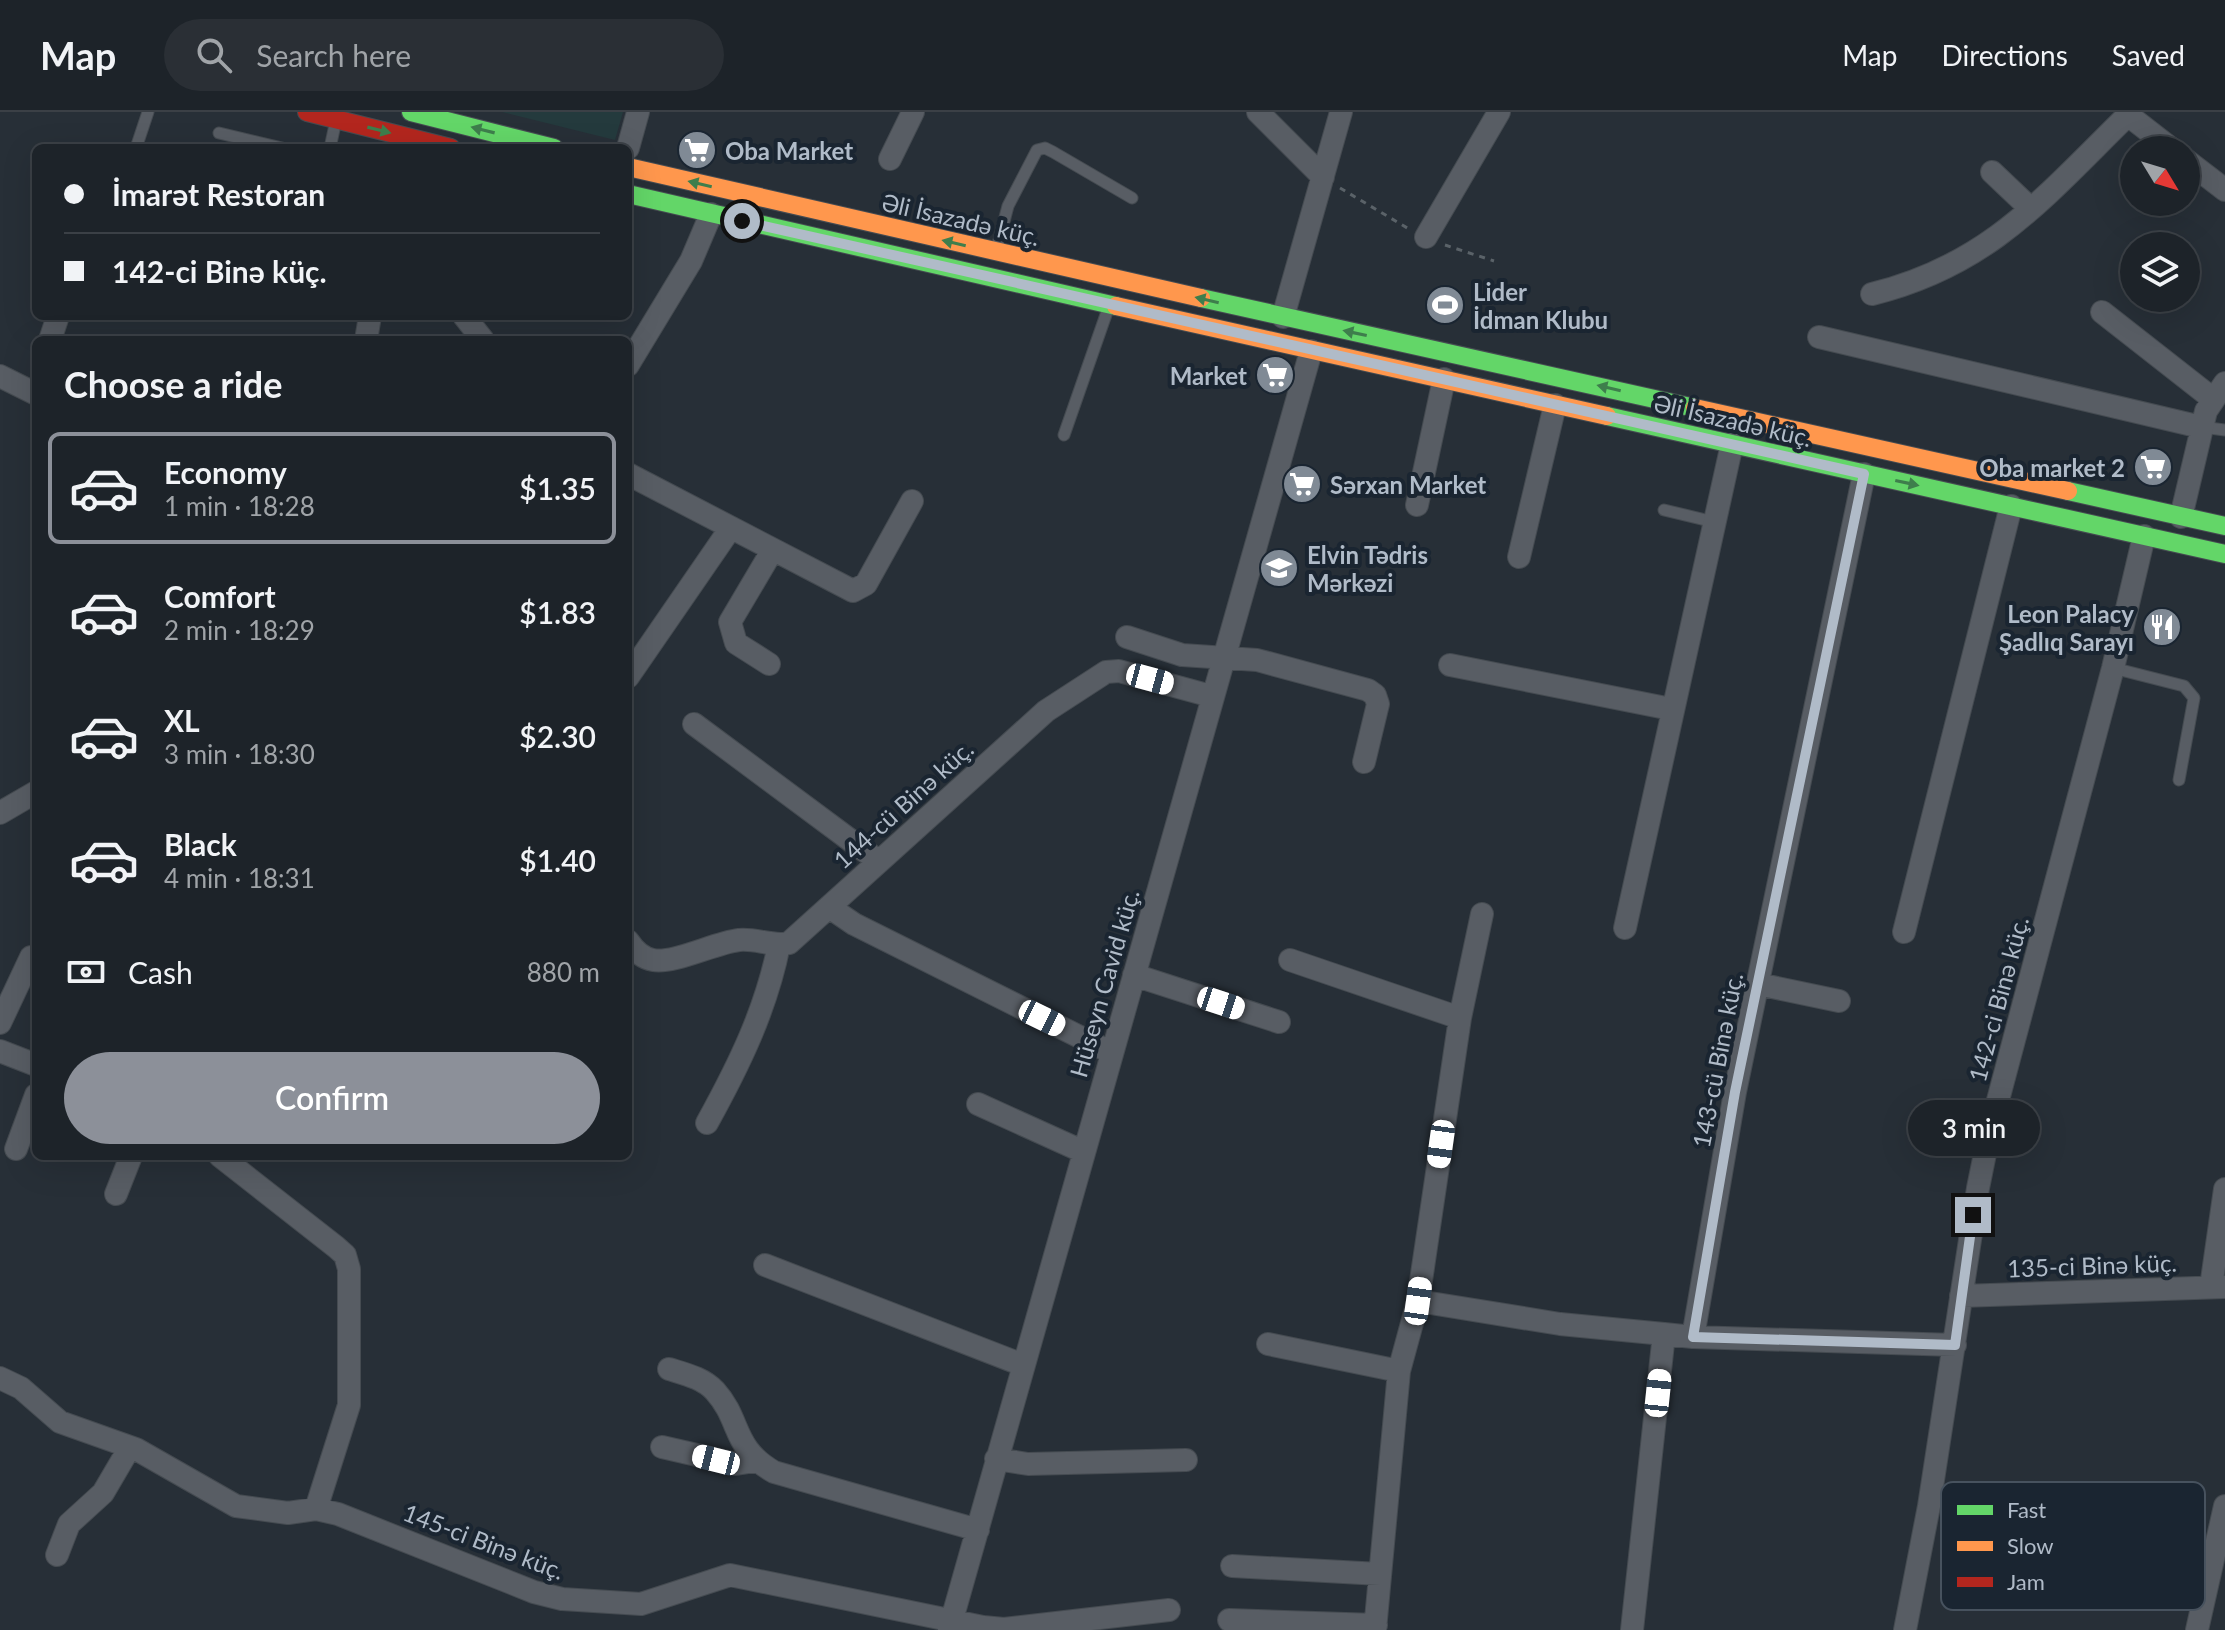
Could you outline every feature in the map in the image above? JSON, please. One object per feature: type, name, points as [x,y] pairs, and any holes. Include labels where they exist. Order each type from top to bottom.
[{"type":"main road","points":[[307,112],[418,144]]},
{"type":"main road","points":[[411,112],[538,144]]},
{"type":"main road","name":"Əli İsazadə küç.","points":[[632,168],[1318,325],[2181,517]]},
{"type":"main road","points":[[632,195],[1277,343],[1283,317]]},
{"type":"main road","points":[[1311,351],[1318,325]]},
{"type":"main road","name":"Əli İsazadə küç.","points":[[1277,343],[2175,542]]},
{"type":"main road","points":[[2144,536],[2150,510]]},
{"type":"main road","points":[[2225,526],[2181,517],[2175,542],[2225,554]]},
{"type":"street","points":[[629,144],[638,112]]},
{"type":"street","points":[[890,159],[913,112]]},
{"type":"street","points":[[1258,112],[1323,177]]},
{"type":"street","points":[[1283,317],[1341,112]]},
{"type":"street","points":[[1426,237],[1499,112]]},
{"type":"street","points":[[1872,294],[1910,284],[1983,249],[2031,209],[2130,114],[2156,136]]},
{"type":"street","points":[[2200,171],[2225,190]]},
{"type":"street","points":[[1992,172],[2031,209]]},
{"type":"street","points":[[632,358],[691,261],[711,214]]},
{"type":"street","points":[[2102,312],[2219,391],[2201,427],[2181,517]]},
{"type":"street","points":[[467,320],[480,336]]},
{"type":"street","points":[[1819,337],[2201,427]]},
{"type":"street","name":"Hüseyn Cavid küç.","points":[[950,1625],[1311,351]]},
{"type":"street","points":[[0,376],[32,390]]},
{"type":"street","points":[[1417,505],[1444,379]]},
{"type":"street","points":[[1519,557],[1555,405]]},
{"type":"street","points":[[1625,928],[1732,444]]},
{"type":"street","name":"143-cü Binə küç.","points":[[1693,1337],[1758,984],[1864,474]]},
{"type":"street","points":[[632,476],[853,591],[860,590],[912,501]]},
{"type":"street","points":[[1904,932],[2011,506]]},
{"type":"street","points":[[632,671],[730,529]]},
{"type":"street","name":"142-ci Binə küç.","points":[[1905,1630],[1989,1134],[2113,668],[2144,536]]},
{"type":"street","points":[[769,664],[736,643],[730,622],[772,551]]},
{"type":"street","points":[[1127,637],[1182,655],[1257,660],[1368,690],[1375,695],[1378,704],[1364,762]]},
{"type":"street","points":[[1450,665],[1671,709]]},
{"type":"street","name":"144-cü Binə küç.","points":[[779,945],[799,936],[877,860],[1046,711],[1106,672],[1119,671],[1211,696]]},
{"type":"street","points":[[694,724],[877,860]]},
{"type":"street","points":[[0,813],[32,794]]},
{"type":"street","points":[[829,907],[854,924],[1112,1053]]},
{"type":"street","points":[[1229,1620],[1376,1627],[1399,1371],[1418,1301],[1460,1018],[1482,914]]},
{"type":"street","points":[[636,964],[740,940],[779,945],[767,996],[745,1053],[707,1123]]},
{"type":"street","points":[[0,1023],[31,957]]},
{"type":"street","points":[[1290,960],[1460,1018]]},
{"type":"street","points":[[1134,975],[1279,1022]]},
{"type":"street","points":[[1758,984],[1839,1001]]},
{"type":"street","points":[[0,1051],[32,1063]]},
{"type":"street","points":[[978,1104],[1084,1152]]},
{"type":"street","points":[[16,1149],[32,1106]]},
{"type":"street","points":[[116,1194],[129,1160]]},
{"type":"street","points":[[225,1160],[336,1247],[345,1255],[349,1269],[349,1405],[316,1509]]},
{"type":"street","points":[[2218,1287],[2225,1189]]},
{"type":"street","points":[[765,1265],[1023,1365]]},
{"type":"street","name":"135-ci Binə küç.","points":[[1961,1296],[2218,1287]]},
{"type":"street","points":[[1418,1301],[1560,1324],[1693,1337],[1955,1345]]},
{"type":"street","points":[[1632,1630],[1664,1334]]},
{"type":"street","points":[[1268,1344],[1399,1371]]},
{"type":"street","points":[[669,1369],[700,1379],[715,1391],[738,1440],[755,1461],[774,1472],[978,1530]]},
{"type":"street","name":"145-ci Binə küç.","points":[[0,1378],[21,1388],[60,1422],[130,1447],[236,1506],[288,1513],[316,1509],[363,1523],[534,1592],[562,1599],[641,1604],[730,1575],[950,1625],[1004,1629],[1169,1610]]},
{"type":"street","points":[[57,1555],[69,1524],[103,1493],[130,1447]]},
{"type":"street","points":[[662,1447],[736,1464],[755,1461]]},
{"type":"street","points":[[996,1459],[1028,1464],[1186,1460]]},
{"type":"street","points":[[2205,1595],[2225,1506]]},
{"type":"street","points":[[1232,1566],[1380,1574]]},
{"type":"street","points":[[2197,1630],[2202,1610]]},
{"type":"lane","points":[[137,144],[148,112]]},
{"type":"lane","points":[[331,144],[336,119]]},
{"type":"lane","points":[[219,133],[265,144]]},
{"type":"lane","points":[[996,252],[1008,206],[1037,150],[1045,148],[1053,152],[1132,198]]},
{"type":"lane","points":[[1064,435],[1109,305]]},
{"type":"lane","points":[[2201,427],[2225,430]]},
{"type":"lane","points":[[1664,510],[1714,522]]},
{"type":"lane","points":[[2113,668],[2184,686],[2191,691],[2194,698],[2179,780]]},
{"type":"path","points":[[1323,177],[1384,216],[1426,237],[1494,261]]},
{"type":"green space","points":[[502,112],[623,112],[615,140]]},
{"type":"traffic: fast","points":[[411,112],[538,144]]},
{"type":"traffic: fast","points":[[632,195],[1116,306]]},
{"type":"traffic: fast","points":[[1201,298],[1695,408]]},
{"type":"traffic: fast","points":[[1607,416],[2225,554]]},
{"type":"traffic: fast","points":[[2068,491],[2225,526]]},
{"type":"traffic: slow","points":[[632,168],[1201,298]]},
{"type":"traffic: slow","points":[[1116,306],[1607,416]]},
{"type":"traffic: slow","points":[[1695,408],[2068,491]]},
{"type":"traffic: jam","points":[[307,112],[435,144]]},
{"type":"place","name":"Oba Market","points":[[697,150]]},
{"type":"place","name":"Lider İdman Klubu","points":[[1445,305]]},
{"type":"place","name":"Market","points":[[1275,375]]},
{"type":"place","name":"Oba market 2","points":[[2153,467]]},
{"type":"place","name":"Sərxan Market","points":[[1302,484]]},
{"type":"place","name":"Elvin Tədris Mərkəzi","points":[[1279,568]]},
{"type":"place","name":"Leon Palaсу Şadlıq Sarayı","points":[[2162,627]]},
{"type":"route","points":[[742,221],[1864,474],[1735,1092],[1693,1337],[1955,1345],[1973,1215]]}]
